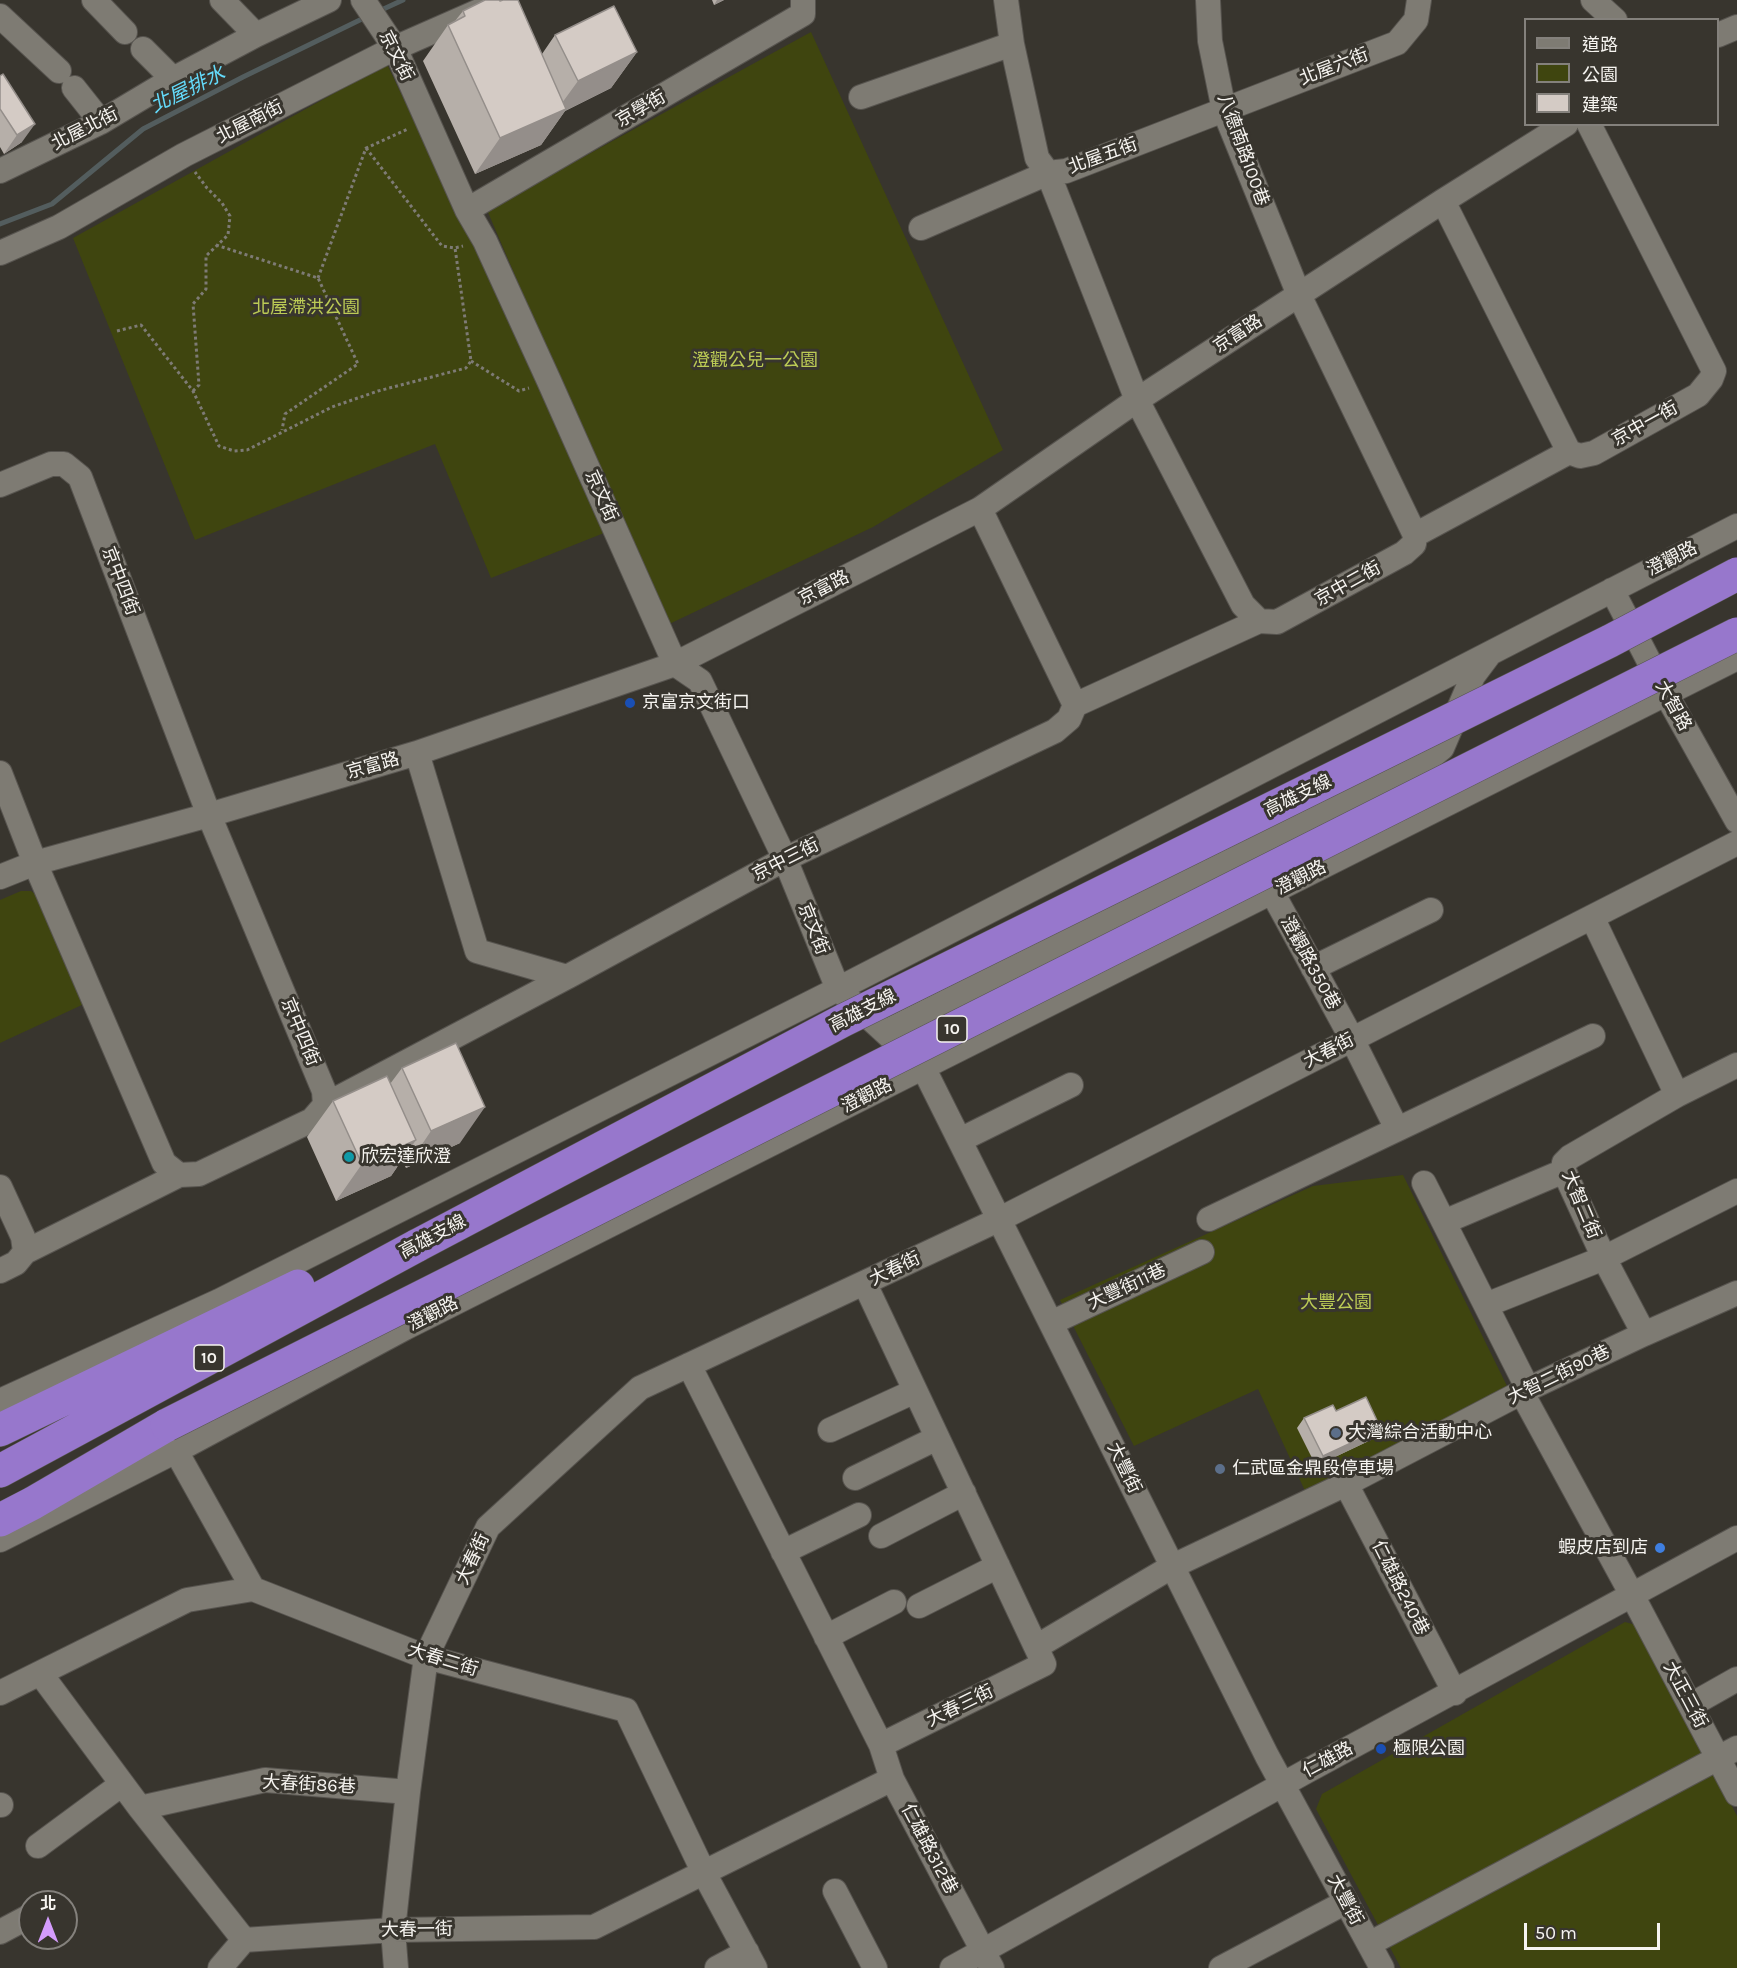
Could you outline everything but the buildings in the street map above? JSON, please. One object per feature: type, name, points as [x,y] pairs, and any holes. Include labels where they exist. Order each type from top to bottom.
[{"type":"highway","name":"高雄支線","points":[[0,1471],[418,1245],[844,1020],[1610,641],[1737,574]]},
{"type":"highway","name":"10","points":[[0,1502],[172,1438],[1737,634]]},
{"type":"highway","points":[[0,1430],[361,1257],[418,1245]]},
{"type":"highway","points":[[0,1520],[172,1438]]},
{"type":"street","points":[[94,0],[125,32]]},
{"type":"street","points":[[222,0],[256,35]]},
{"type":"street","name":"北屋北街","points":[[0,171],[101,122],[173,79],[329,0]]},
{"type":"street","name":"北屋南街","points":[[0,253],[59,227],[184,155],[392,43],[504,0]]},
{"type":"street","name":"京學街","points":[[467,210],[802,14],[803,0]]},
{"type":"street","name":"北屋五街","points":[[1006,0],[1012,44],[1036,158],[1048,172],[1066,171],[1224,110]]},
{"type":"street","name":"八德南路100巷","points":[[1208,0],[1210,41],[1224,110],[1299,295]]},
{"type":"street","name":"北屋六街","points":[[1224,110],[1397,43],[1416,20],[1419,0]]},
{"type":"street","points":[[1593,0],[1613,18]]},
{"type":"street","name":"京文街","points":[[364,1],[392,43],[467,210],[485,241],[675,664],[700,681],[785,859],[838,989]]},
{"type":"street","points":[[0,16],[67,80],[101,122]]},
{"type":"street","points":[[1719,35],[1737,27]]},
{"type":"street","points":[[861,97],[1012,44]]},
{"type":"street","points":[[143,49],[173,79]]},
{"type":"street","name":"京富路","points":[[0,877],[36,863],[209,815],[417,753],[675,664],[980,509],[1137,400],[1563,126]]},
{"type":"street","name":"京中一街","points":[[1569,452],[1580,456],[1594,453],[1698,395],[1711,379],[1714,371],[1590,126]]},
{"type":"street","points":[[921,228],[1048,172],[1137,400],[1243,605],[1259,621]]},
{"type":"street","points":[[1299,295],[1416,535],[1569,452],[1443,201]]},
{"type":"street","name":"京中四街","points":[[0,485],[51,464],[64,464],[80,477],[209,815],[324,1091],[325,1105]]},
{"type":"street","points":[[980,509],[1075,705]]},
{"type":"street","name":"澄觀路","points":[[0,1401],[219,1301],[838,989],[1737,526]]},
{"type":"street","name":"京中二街","points":[[1075,705],[1259,621],[1277,622],[1404,553],[1414,544],[1416,535]]},
{"type":"street","name":"大智路","points":[[1612,590],[1666,694],[1737,821]]},
{"type":"street","points":[[885,1032],[1425,762],[1442,748],[1473,676],[1491,652]]},
{"type":"street","name":"澄觀路","points":[[0,1540],[172,1438],[405,1328],[1737,658]]},
{"type":"street","name":"京中三街","points":[[325,1105],[785,859],[1055,731],[1069,718],[1075,705]]},
{"type":"street","points":[[417,753],[477,951],[567,977]]},
{"type":"street","points":[[0,773],[164,1163],[179,1175]]},
{"type":"street","name":"大春街","points":[[396,1968],[393,1930],[426,1657],[488,1527],[640,1388],[1000,1219],[1737,843]]},
{"type":"street","name":"澄觀路350巷","points":[[1272,892],[1397,1129]]},
{"type":"street","points":[[1313,968],[1431,910]]},
{"type":"street","points":[[1593,917],[1677,1095]]},
{"type":"street","name":"大豐街","points":[[838,989],[923,1067],[1283,1785],[1382,1968]]},
{"type":"street","points":[[1209,1219],[1593,1036]]},
{"type":"street","name":"大智二街","points":[[1644,1334],[1604,1258],[1564,1171],[1564,1163],[1570,1157],[1677,1095],[1737,1065]]},
{"type":"street","points":[[960,1140],[1071,1085]]},
{"type":"street","points":[[0,1271],[16,1263],[25,1252],[179,1175],[199,1174],[312,1120],[325,1105]]},
{"type":"street","points":[[1444,1222],[1564,1171]]},
{"type":"street","name":"大正三街","points":[[1424,1184],[1486,1305],[1525,1391],[1632,1595],[1691,1705],[1728,1753],[1737,1794]]},
{"type":"street","points":[[0,1187],[23,1237],[25,1252]]},
{"type":"street","points":[[1486,1305],[1604,1258],[1737,1191]]},
{"type":"street","name":"大豐街11巷","points":[[1051,1323],[1202,1252]]},
{"type":"street","points":[[865,1284],[1036,1647]]},
{"type":"street","points":[[1644,1334],[1737,1293]]},
{"type":"street","name":"大智二街90巷","points":[[1036,1647],[1173,1566],[1346,1484],[1525,1391],[1644,1334]]},
{"type":"street","points":[[689,1365],[880,1745]]},
{"type":"street","points":[[830,1430],[915,1390]]},
{"type":"street","points":[[855,1478],[937,1437]]},
{"type":"street","points":[[0,1693],[187,1600],[253,1589],[172,1438]]},
{"type":"street","name":"仁雄路240巷","points":[[1346,1484],[1455,1693]]},
{"type":"street","points":[[881,1536],[964,1493]]},
{"type":"street","points":[[783,1552],[859,1515]]},
{"type":"street","name":"仁雄路","points":[[952,1968],[988,1959],[1283,1785],[1737,1538]]},
{"type":"street","points":[[919,1606],[998,1566]]},
{"type":"street","name":"大春二街","points":[[253,1589],[426,1657],[626,1710],[704,1873],[751,1960]]},
{"type":"street","points":[[826,1637],[894,1602]]},
{"type":"street","name":"大春三街","points":[[880,1745],[1044,1664],[1036,1647]]},
{"type":"street","points":[[40,1673],[140,1808],[244,1940],[220,1968]]},
{"type":"street","points":[[1691,1705],[1737,1679]]},
{"type":"street","name":"仁雄路312巷","points":[[880,1745],[892,1779],[988,1959]]},
{"type":"street","points":[[1369,1944],[1728,1753]]},
{"type":"street","name":"大春一街","points":[[244,1940],[393,1930],[594,1927],[892,1779]]},
{"type":"street","name":"大春街86巷","points":[[140,1808],[264,1780],[408,1792]]},
{"type":"street","points":[[38,1846],[122,1784]]},
{"type":"street","points":[[835,1891],[875,1968]]},
{"type":"street","points":[[1221,1968],[1346,1902]]},
{"type":"street","points":[[0,1932],[18,1922]]},
{"type":"street","points":[[717,1968],[751,1960]]},
{"type":"path","points":[[282,431],[285,414],[358,364],[318,278],[366,148],[426,121]]},
{"type":"path","points":[[366,148],[442,246],[456,248],[485,241]]},
{"type":"path","points":[[184,155],[230,216],[228,235],[206,256],[206,289],[194,304],[199,385],[194,391]]},
{"type":"path","points":[[216,245],[318,278]]},
{"type":"path","points":[[117,331],[141,325],[194,391],[219,446],[234,451],[247,450],[332,407],[378,391],[466,368],[471,361],[456,248]]},
{"type":"path","points":[[471,361],[519,391],[549,381]]},
{"type":"green space","name":"澄觀公兒一公園","points":[[811,32],[1003,450],[873,527],[665,626],[487,210]]},
{"type":"green space","name":"北屋滯洪公園","points":[[387,64],[609,531],[491,578],[435,444],[195,540],[73,238]]},
{"type":"green space","points":[[21,891],[31,891],[39,897],[84,1004],[0,1043],[0,900]]},
{"type":"green space","name":"大豐公園","points":[[1403,1175],[1509,1390],[1306,1493],[1258,1389],[1134,1446],[1060,1300],[1313,1186]]},
{"type":"green space","points":[[1625,1622],[1640,1626],[1737,1816],[1737,1968],[1401,1968],[1316,1809],[1322,1794]]},
{"type":"waterway","name":"北屋排水","points":[[377,12],[403,0]]},
{"type":"waterway","name":"北屋排水","points":[[0,224],[52,204],[143,129],[366,17]]},
{"type":"place","name":"京富京文街口","points":[[630,703]]},
{"type":"place","name":"欣宏達欣澄","points":[[349,1157]]},
{"type":"place","name":"大灣綜合活動中心","points":[[1336,1433]]},
{"type":"place","name":"仁武區金鼎段停車場","points":[[1220,1469]]},
{"type":"place","name":"蝦皮店到店","points":[[1660,1548]]},
{"type":"place","name":"極限公園","points":[[1381,1749]]}]
